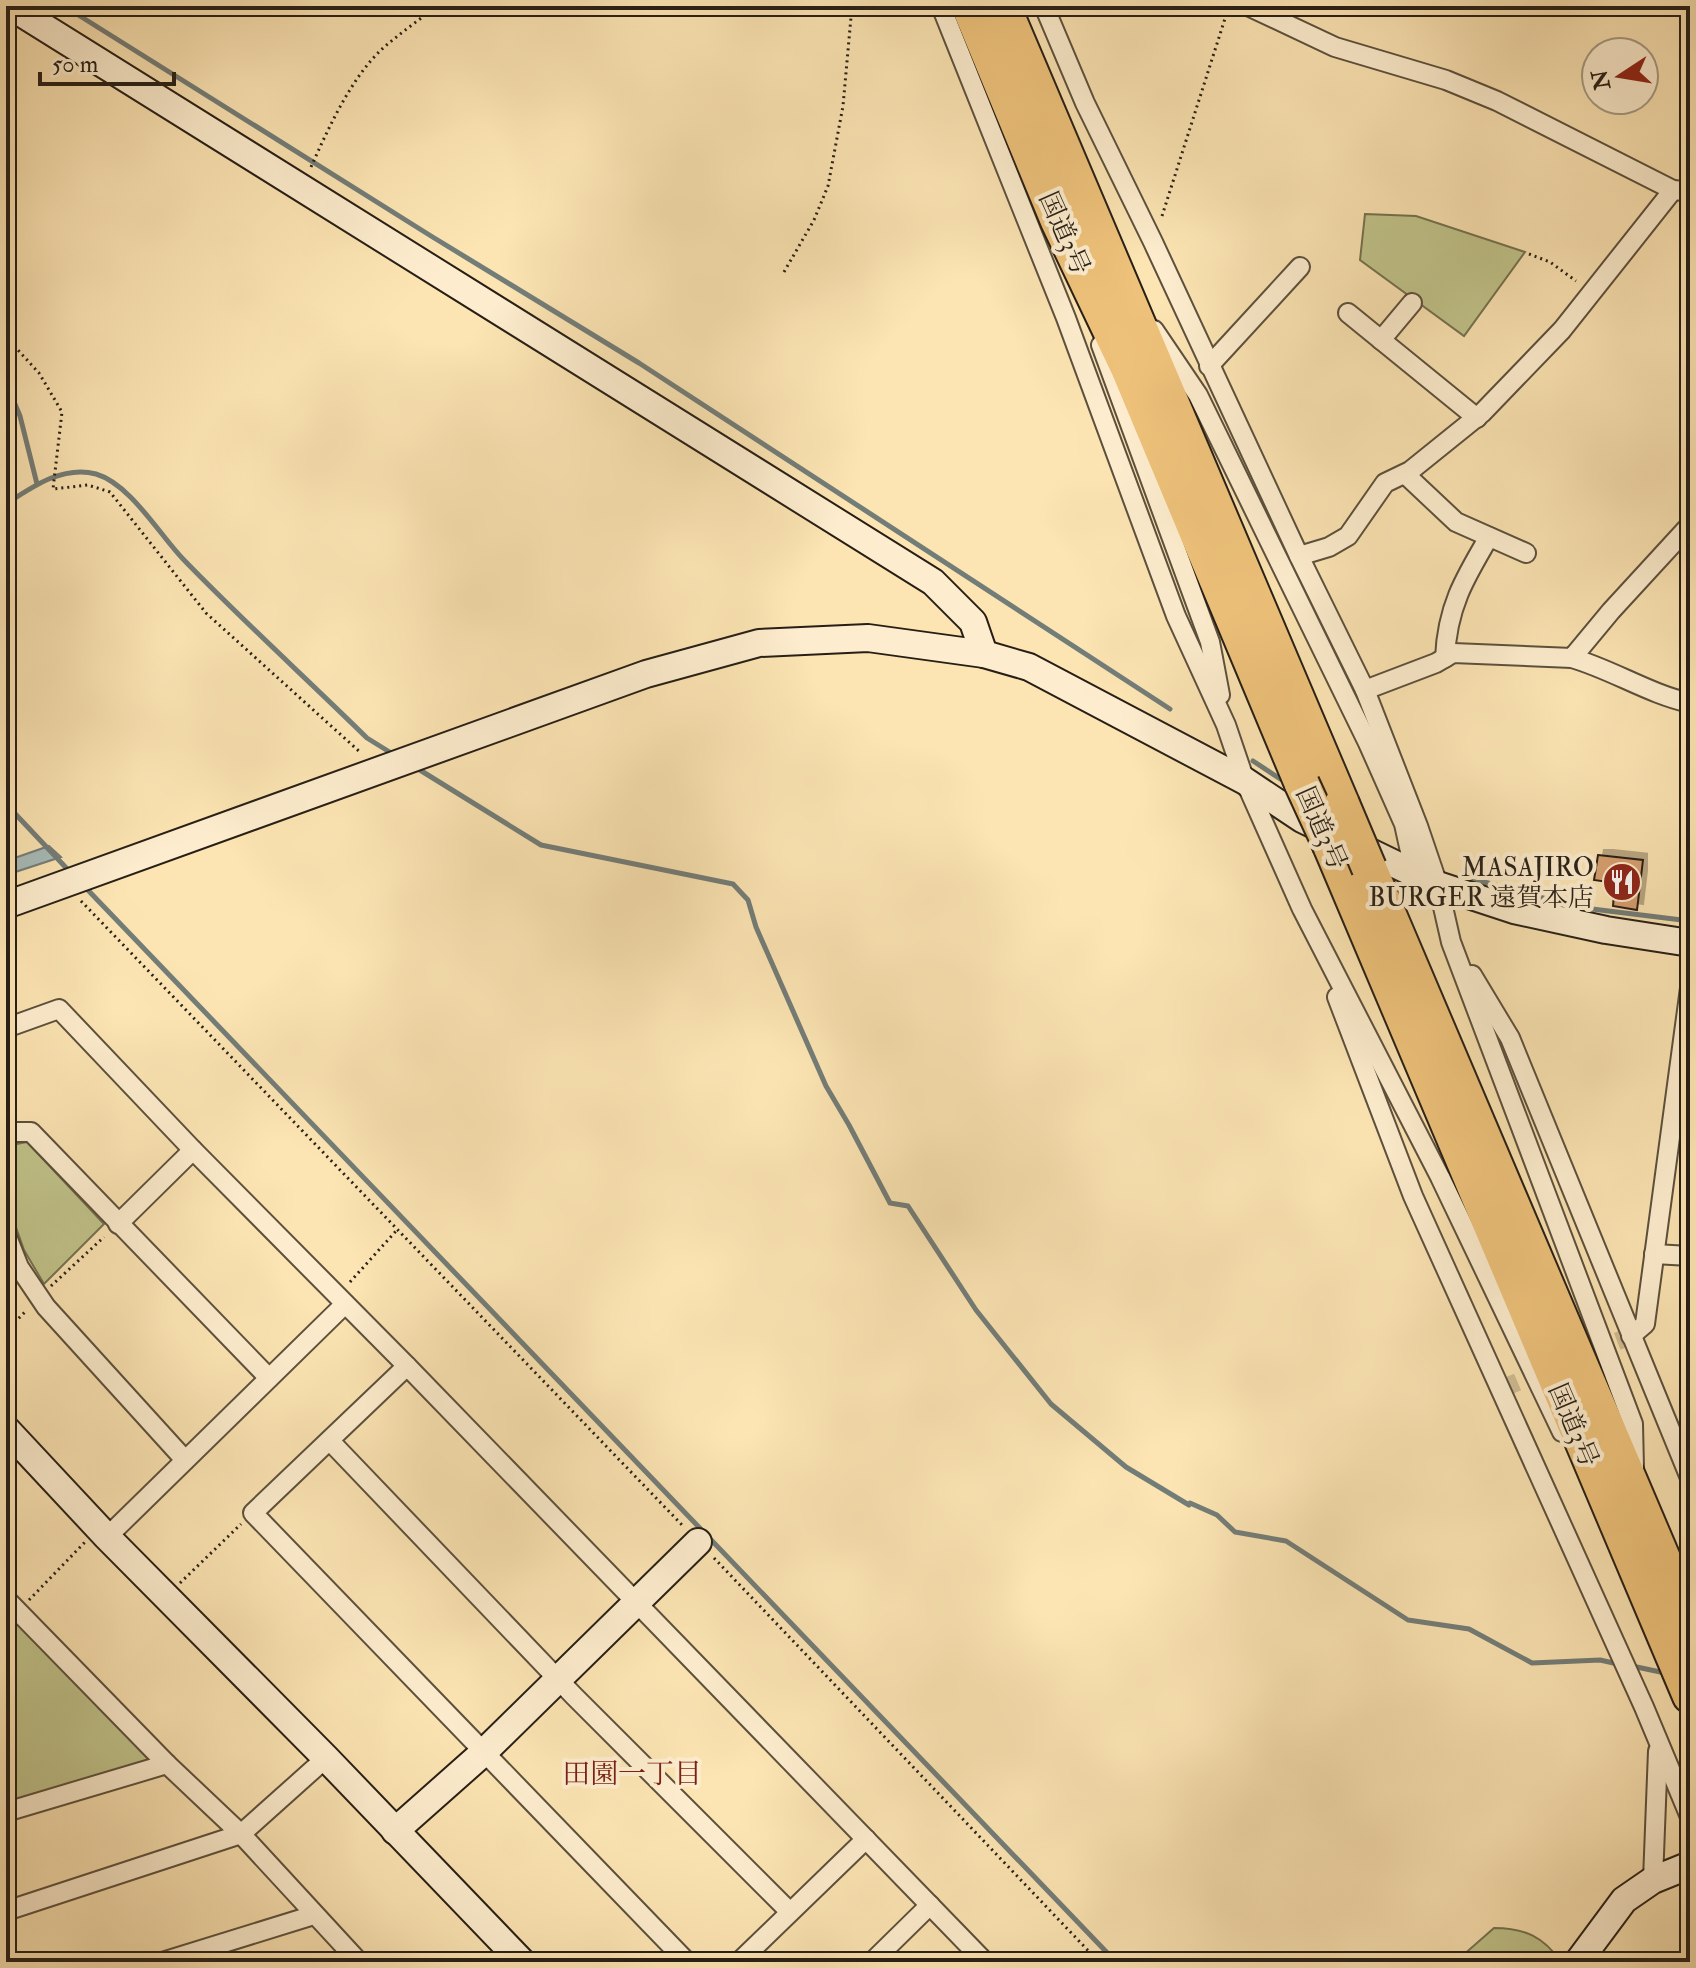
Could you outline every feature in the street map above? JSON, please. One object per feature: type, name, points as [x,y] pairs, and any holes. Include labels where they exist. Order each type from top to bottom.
[{"type":"highway","name":"国道3号","points":[[969,6],[1058,221],[1128,368],[1690,1696]]},
{"type":"highway","name":"国道3号","points":[[1003,6],[1690,1622]]},
{"type":"street","points":[[10,6],[933,582],[973,622],[984,654]]},
{"type":"street","points":[[941,6],[1066,318],[1176,616],[1226,725],[1245,781],[1302,909],[1413,1196],[1690,1817]]},
{"type":"street","points":[[1044,6],[1085,103],[1365,690],[1418,826],[1426,879]]},
{"type":"street","points":[[1248,6],[1335,47],[1446,80],[1497,101],[1681,189],[1562,330],[1477,418],[1405,474],[1385,483],[1348,536],[1329,547],[1299,556]]},
{"type":"street","points":[[1058,221],[1210,642],[1226,725]]},
{"type":"street","points":[[1209,366],[1300,267]]},
{"type":"street","points":[[1115,272],[1198,395],[1368,743],[1404,824],[1633,1424],[1634,1486]]},
{"type":"street","points":[[1381,340],[1412,303]]},
{"type":"street","points":[[1348,313],[1477,418]]},
{"type":"street","points":[[1405,474],[1456,522],[1526,553]]},
{"type":"street","points":[[1572,658],[1690,525]]},
{"type":"street","points":[[1445,658],[1446,627],[1458,593],[1489,537]]},
{"type":"street","points":[[6,905],[646,674],[759,643],[868,638],[984,654],[1029,667],[1245,781],[1302,819],[1426,879],[1514,910],[1606,930],[1690,943]]},
{"type":"street","points":[[1365,690],[1453,653],[1572,658],[1597,665],[1671,699],[1690,703]]},
{"type":"street","points":[[1302,909],[1440,1177],[1548,1406],[1624,1544]]},
{"type":"street","points":[[1451,942],[1510,1038],[1690,1478]]},
{"type":"street","points":[[1631,1336],[1645,1324],[1690,988]]},
{"type":"street","points":[[6,1028],[59,1009],[985,1962]]},
{"type":"street","points":[[6,1135],[31,1132],[269,1378]]},
{"type":"street","points":[[118,1224],[193,1150]]},
{"type":"street","points":[[6,1234],[19,1267],[39,1297],[185,1460]]},
{"type":"street","points":[[1654,1254],[1690,1256]]},
{"type":"street","points":[[102,1532],[185,1460],[269,1378],[341,1301]]},
{"type":"street","points":[[407,1366],[253,1513],[687,1962]]},
{"type":"street","points":[[6,1429],[102,1532],[522,1962]]},
{"type":"street","points":[[330,1441],[559,1679],[790,1912]]},
{"type":"street","points":[[395,1831],[483,1753],[698,1542]]},
{"type":"street","points":[[12,1605],[167,1764],[241,1834],[359,1962]]},
{"type":"street","points":[[1653,1880],[1658,1741]]},
{"type":"street","points":[[6,1911],[241,1834],[326,1758]]},
{"type":"street","points":[[6,1812],[167,1764]]},
{"type":"street","points":[[739,1962],[866,1839]]},
{"type":"street","points":[[1578,1962],[1624,1900],[1653,1880],[1690,1865]]},
{"type":"street","points":[[872,1962],[930,1905]]},
{"type":"street","points":[[162,1962],[314,1915]]},
{"type":"path","points":[[301,188],[328,128],[365,69],[381,50],[437,6]]},
{"type":"path","points":[[784,272],[814,220],[828,186],[843,106],[852,6]]},
{"type":"path","points":[[1153,242],[1229,6]]},
{"type":"path","points":[[1529,254],[1550,262],[1592,293]]},
{"type":"path","points":[[6,337],[39,373],[62,412],[53,489],[88,485],[110,492],[206,613],[379,769]]},
{"type":"path","points":[[65,884],[1099,1962]]},
{"type":"path","points":[[6,1331],[118,1224]]},
{"type":"path","points":[[341,1301],[396,1231]]},
{"type":"path","points":[[166,1596],[253,1513]]},
{"type":"path","points":[[12,1605],[102,1532]]},
{"type":"green space","points":[[1365,214],[1416,216],[1525,252],[1464,336],[1360,260]]},
{"type":"green space","points":[[27,1142],[104,1224],[44,1284],[24,1250],[6,1199],[6,1146]]},
{"type":"green space","points":[[6,1611],[158,1761],[6,1806]]},
{"type":"green space","points":[[1494,1928],[1524,1932],[1541,1940],[1561,1962],[1459,1962]]},
{"type":"shaded area","points":[[49,846],[61,857],[6,875],[6,861]]},
{"type":"building","name":"MASAJIRO BURGER 遠賀本店","points":[[1598,855],[1643,860],[1637,910],[1613,906],[1615,883],[1594,880]]},
{"type":"waterway","points":[[41,14],[63,6]]},
{"type":"waterway","points":[[64,6],[639,363],[1170,709]]},
{"type":"waterway","points":[[6,383],[20,416],[37,484]]},
{"type":"waterway","points":[[6,504],[48,479],[72,472],[96,474],[109,479],[132,499],[183,559],[251,627],[367,738],[396,756]]},
{"type":"waterway","points":[[1253,761],[1285,782]]},
{"type":"waterway","points":[[415,767],[541,845],[733,884],[748,900],[756,927],[826,1086],[890,1203],[908,1206],[976,1310],[1051,1404],[1126,1467],[1189,1505],[1217,1515],[1235,1532],[1286,1541],[1408,1620],[1469,1629],[1532,1663],[1600,1660],[1618,1664]]},
{"type":"waterway","points":[[6,804],[71,873]]},
{"type":"waterway","points":[[1466,877],[1576,907],[1690,921]]},
{"type":"waterway","points":[[84,886],[1116,1962]]},
{"type":"waterway","points":[[1632,1666],[1665,1673]]},
{"type":"tunnel","points":[[1592,1351],[1631,1336]]},
{"type":"tunnel","points":[[1501,1389],[1546,1370]]},
{"type":"place","name":"MASAJIRO BURGER 遠賀本店","points":[[1622,882]]},
{"type":"district","name":"田園一丁目","points":[[632,1773]]}]
